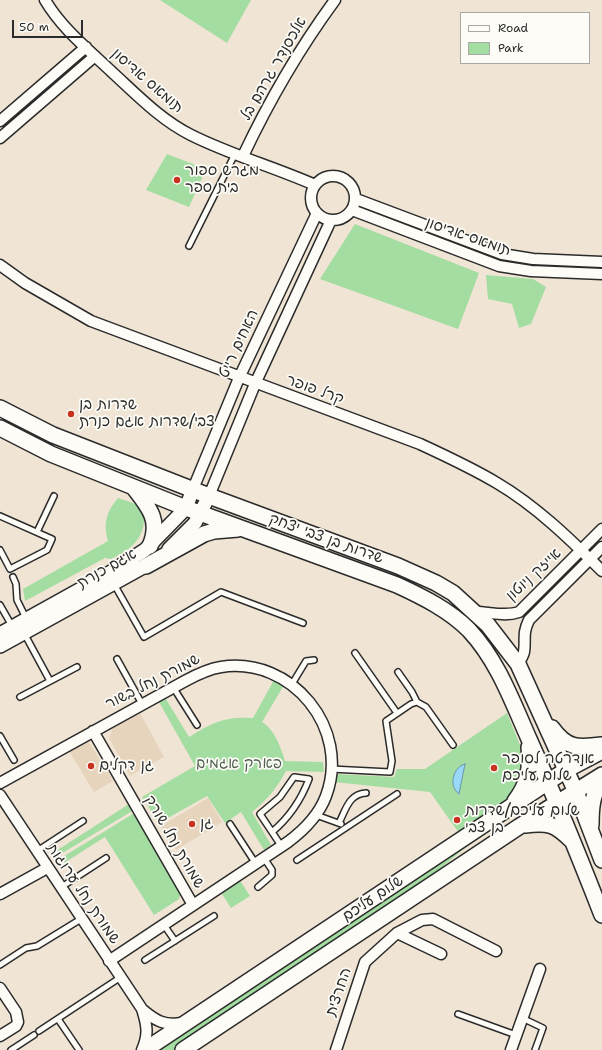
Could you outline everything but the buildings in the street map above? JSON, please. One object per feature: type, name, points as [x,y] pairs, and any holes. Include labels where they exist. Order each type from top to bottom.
[{"type":"main road","name":"שדרות בן צבי יצחק","points":[[0,408],[53,435],[193,490],[416,573],[453,593],[476,612],[500,639],[518,664],[542,714],[576,792],[602,860]]},
{"type":"main road","name":"שדרות בן צבי יצחק","points":[[0,428],[51,454],[186,508],[397,585],[419,595],[453,616],[468,630],[491,659],[510,695],[558,802],[602,915]]},
{"type":"main road","points":[[134,487],[146,503],[154,520],[154,536],[150,546]]},
{"type":"main road","points":[[146,566],[204,534],[228,529],[246,529]]},
{"type":"main road","points":[[542,714],[556,733],[568,744],[576,747],[602,745]]},
{"type":"main road","points":[[510,807],[522,792],[530,773],[528,738]]},
{"type":"main road","name":"שלום עליכם","points":[[145,1050],[566,770],[602,751]]},
{"type":"main road","name":"שלום עליכם","points":[[183,1050],[520,826],[602,776]]},
{"type":"main road","points":[[590,830],[591,807],[594,795],[602,780]]},
{"type":"main road","points":[[520,826],[552,824],[573,842]]},
{"type":"street","name":"תומאס אדיסון","points":[[45,0],[52,12],[86,47],[160,116],[190,135],[314,185]]},
{"type":"street","name":"אלכסנדר גרהם בל","points":[[239,155],[288,69],[313,30],[335,0]]},
{"type":"street","points":[[0,121],[86,47]]},
{"type":"street","points":[[0,138],[95,56]]},
{"type":"street","points":[[329,176],[338,176],[346,179],[352,186],[356,199],[352,210],[346,217],[331,220],[320,217],[317,213],[311,202],[311,193],[314,185],[321,179],[329,176]]},
{"type":"street","name":"תומאס אדיסון","points":[[356,199],[502,254],[533,260],[602,262]]},
{"type":"street","name":"תומאס אדיסון","points":[[352,210],[499,266],[531,271],[602,274]]},
{"type":"street","name":"האחים רייט","points":[[193,490],[239,378],[317,213]]},
{"type":"street","name":"האחים רייט","points":[[209,496],[255,384],[331,220]]},
{"type":"street","name":"קרל פופר","points":[[0,265],[25,283],[91,322],[420,444],[461,462],[498,483],[528,504],[555,526],[602,572]]},
{"type":"street","name":"אגם כנרת","points":[[0,634],[113,570],[150,546],[186,508],[193,490]]},
{"type":"street","name":"אגם כנרת","points":[[0,646],[146,566],[180,539],[201,513],[209,496]]},
{"type":"street","name":"אייזק ניוטון","points":[[476,612],[490,612],[506,615],[519,612],[582,551],[602,529]]},
{"type":"street","name":"אייזק ניוטון","points":[[518,664],[524,653],[523,641],[525,628],[529,620],[602,547]]},
{"type":"street","name":"שמורת נחל בשור","points":[[0,782],[173,687],[210,669],[235,666],[267,671],[285,679],[292,684],[311,704],[325,728],[330,742],[331,769],[326,796],[316,815],[299,835],[282,847],[110,960]]},
{"type":"street","name":"שמורת נחל שורק","points":[[94,731],[193,905]]},
{"type":"street","name":"שמורת נחל ערוגות","points":[[0,795],[60,888],[142,1009],[148,1027],[148,1033],[142,1050]]},
{"type":"street","points":[[0,894],[47,868]]},
{"type":"street","name":"החרצית","points":[[336,1050],[366,962],[397,933],[422,920],[433,919],[496,951]]},
{"type":"street","points":[[397,933],[441,954]]},
{"type":"street","points":[[510,1050],[540,969]]},
{"type":"street","points":[[0,988],[16,1012],[18,1022],[16,1026],[0,1036]]},
{"type":"street","name":"שמורת נחל ערוגות","points":[[142,1009],[159,1022],[174,1025],[186,1023]]},
{"type":"lane","points":[[188,246],[239,155]]},
{"type":"lane","points":[[37,532],[54,496]]},
{"type":"lane","points":[[0,516],[52,539],[47,550],[10,569],[0,550]]},
{"type":"lane","points":[[13,577],[16,584],[17,600],[27,619]]},
{"type":"lane","points":[[114,584],[144,637],[222,592],[303,623]]},
{"type":"lane","points":[[0,605],[12,627]]},
{"type":"lane","points":[[24,633],[50,681]]},
{"type":"lane","points":[[355,653],[396,714]]},
{"type":"lane","points":[[116,659],[142,704]]},
{"type":"lane","points":[[292,684],[306,661],[314,660]]},
{"type":"lane","points":[[20,697],[77,667]]},
{"type":"lane","points":[[398,672],[417,702],[426,707],[453,745]]},
{"type":"lane","points":[[173,687],[197,725]]},
{"type":"lane","points":[[331,769],[390,772],[391,754],[386,721],[417,702]]},
{"type":"lane","points":[[0,736],[14,760]]},
{"type":"lane","points":[[272,832],[291,814],[303,794],[309,779],[294,777],[280,797],[260,814],[272,832],[282,847]]},
{"type":"lane","points":[[339,823],[350,800],[358,795],[366,793]]},
{"type":"lane","points":[[297,860],[397,794]]},
{"type":"lane","points":[[316,815],[347,827]]},
{"type":"lane","points":[[36,851],[83,821]]},
{"type":"lane","points":[[230,824],[260,861],[272,870],[272,875],[258,886]]},
{"type":"lane","points":[[60,888],[106,858]]},
{"type":"lane","points":[[145,960],[214,916]]},
{"type":"lane","points":[[0,965],[26,948],[37,946],[81,918]]},
{"type":"lane","points":[[164,925],[175,941]]},
{"type":"lane","points":[[39,1031],[121,977]]},
{"type":"lane","points":[[458,1014],[516,1035]]},
{"type":"lane","points":[[522,1018],[543,1028],[535,1050]]},
{"type":"lane","points":[[58,1019],[79,1050]]},
{"type":"lane","points":[[11,1050],[34,1035]]},
{"type":"shaded area","points":[[140,713],[164,757],[130,776],[109,738],[113,728]]},
{"type":"shaded area","name":"גן דקלים","points":[[87,739],[113,781],[94,792],[69,751]]},
{"type":"shaded area","name":"גן","points":[[208,798],[222,822],[176,850],[161,826]]},
{"type":"green space","points":[[160,0],[251,0],[227,43]]},
{"type":"green space","name":"מגרש ספור בית ספר","points":[[167,154],[206,169],[189,207],[146,190]]},
{"type":"green space","points":[[355,224],[479,273],[458,329],[320,279]]},
{"type":"green space","points":[[486,275],[533,279],[546,287],[531,324],[519,328],[512,304],[488,299]]},
{"type":"green space","points":[[118,498],[133,503],[139,507],[144,518],[144,524],[140,536],[132,546],[111,559],[105,558],[25,601],[23,589],[108,541],[106,524],[108,513]]},
{"type":"green space","name":"פארק אגמים","points":[[274,680],[284,685],[262,722],[267,725],[274,734],[285,761],[323,762],[324,772],[286,771],[271,793],[252,812],[271,845],[264,850],[241,812],[225,823],[207,796],[159,823],[142,797],[195,766],[159,702],[166,699],[189,737],[205,727],[220,721],[235,718],[253,718]]},
{"type":"green space","points":[[507,713],[522,750],[523,779],[506,802],[459,833],[430,792],[334,782],[335,774],[394,777],[397,769],[425,769]]},
{"type":"green space","points":[[539,793],[541,797],[465,848],[407,896],[174,1050],[155,1050]]},
{"type":"green space","points":[[129,804],[134,810],[59,855],[56,851]]},
{"type":"green space","points":[[136,812],[182,888],[179,899],[154,915],[105,837],[64,863],[61,858]]},
{"type":"green space","points":[[239,879],[250,896],[231,908],[220,891]]},
{"type":"water","points":[[465,764],[459,794],[454,786],[453,777],[457,769]]},
{"type":"place","name":"מגרש ספור בית ספר","points":[[177,180]]},
{"type":"place","name":"שדרות בן צבי/שדרות אגם כנרת","points":[[71,414]]},
{"type":"place","name":"גן דקלים","points":[[91,766]]},
{"type":"place","name":"אנדרטה לסופר שלום עליכם","points":[[494,768]]},
{"type":"place","name":"שלום עליכם/שדרות בן צבי","points":[[457,820]]},
{"type":"place","name":"גן","points":[[192,824]]}]
